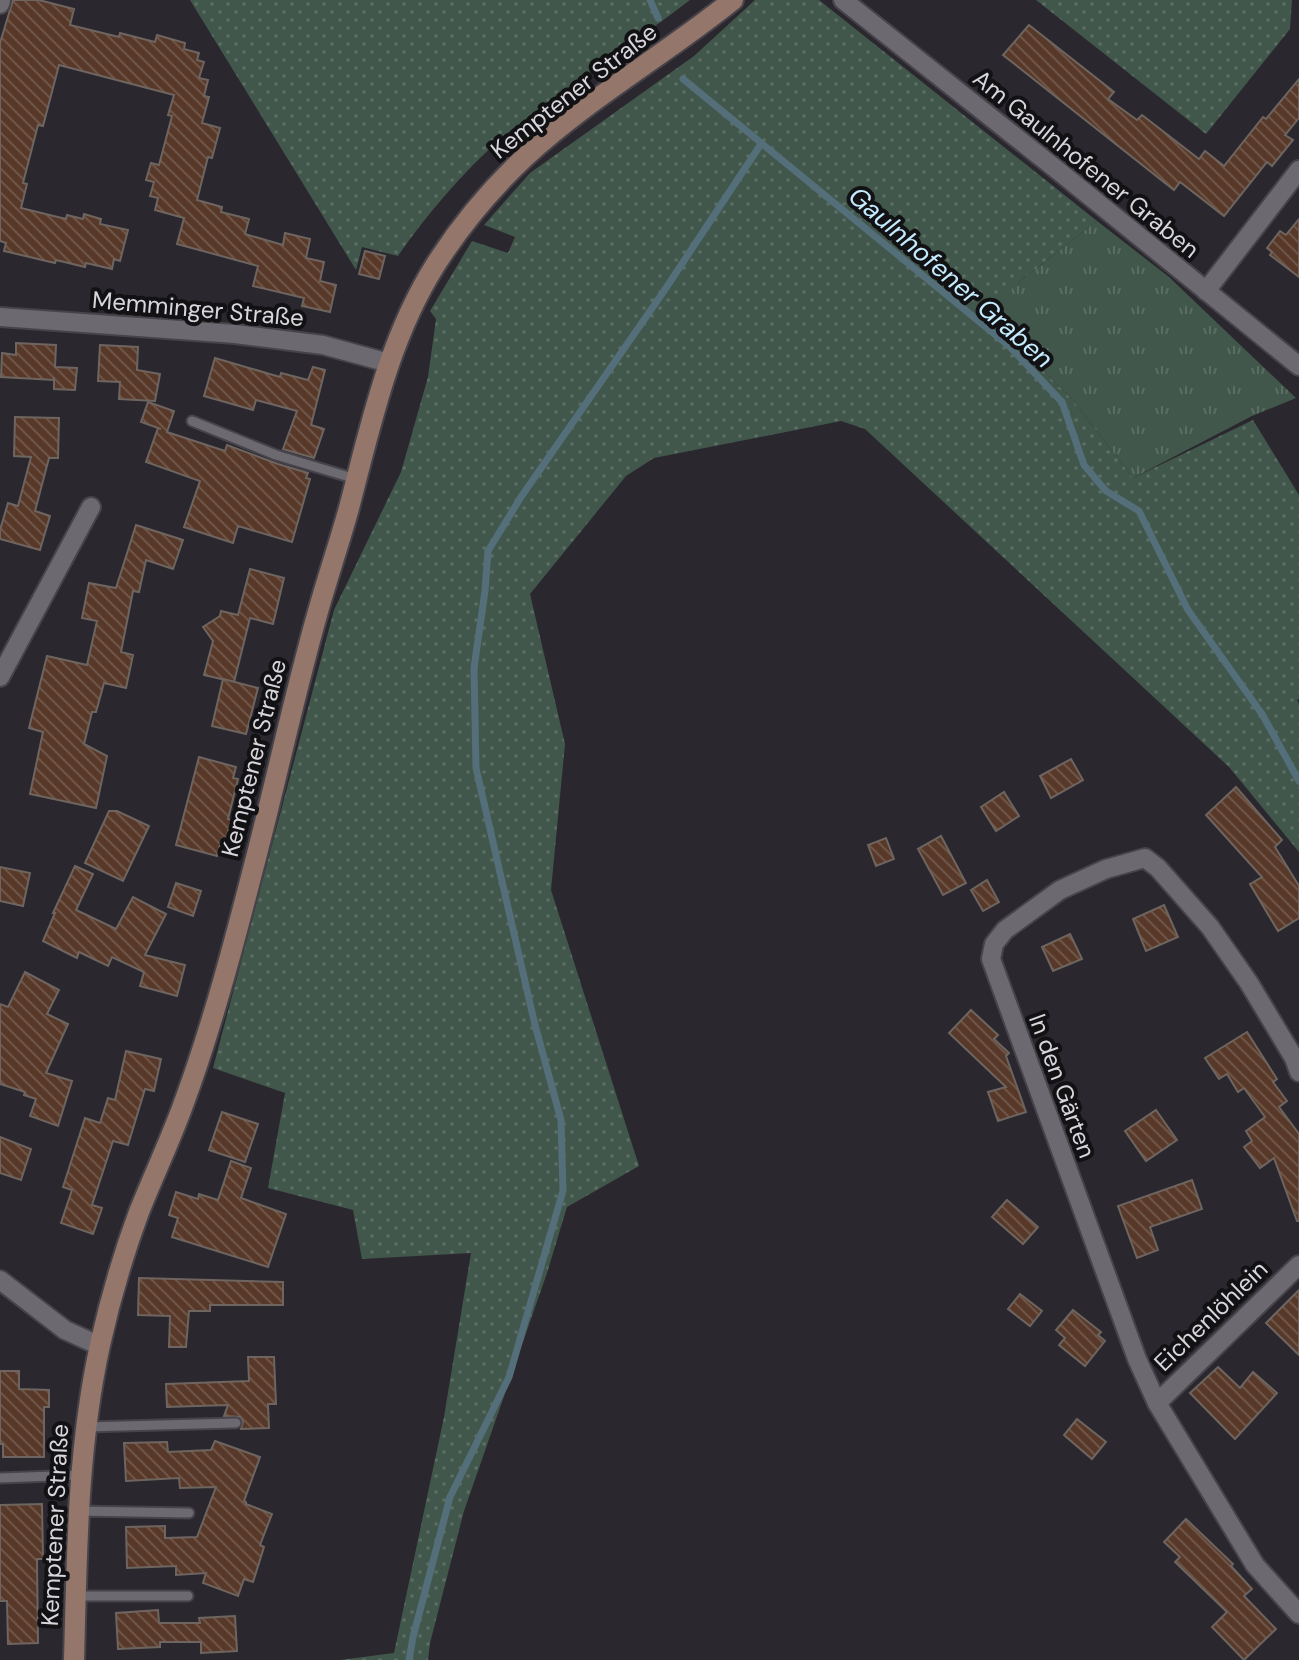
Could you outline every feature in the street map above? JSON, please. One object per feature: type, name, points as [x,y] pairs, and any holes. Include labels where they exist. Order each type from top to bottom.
[{"type":"street","name":"Kemptener Straße","points":[[74,1660],[80,1475],[85,1427],[100,1346],[124,1255],[182,1107],[217,1000],[316,619],[389,363],[436,264],[507,175],[585,109],[733,0]]},
{"type":"street","name":"Am Gaulnhofener Graben","points":[[843,0],[1299,366]]},
{"type":"street","points":[[1206,291],[1299,170]]},
{"type":"street","name":"Memminger Straße","points":[[0,317],[235,334],[323,345],[389,363]]},
{"type":"street","points":[[0,677],[91,507]]},
{"type":"street","name":"In den Gärten","points":[[1297,1062],[1249,983],[1210,927],[1158,868],[1145,858],[1106,869],[1060,890],[1005,930],[994,944],[991,959],[1113,1297],[1157,1403],[1255,1565],[1299,1614]]},
{"type":"street","name":"Eichenlöhlein","points":[[1157,1403],[1299,1265]]},
{"type":"street","points":[[0,1280],[65,1330],[100,1346]]},
{"type":"lane","points":[[192,421],[276,455],[356,479]]},
{"type":"lane","points":[[85,1427],[236,1423]]},
{"type":"lane","points":[[0,1478],[80,1475]]},
{"type":"lane","points":[[78,1511],[189,1513]]},
{"type":"lane","points":[[76,1596],[188,1596]]},
{"type":"green space","points":[[190,0],[690,0],[512,130],[481,157],[422,223],[398,256],[362,247],[356,270]]},
{"type":"green space","points":[[755,0],[819,0],[1097,221],[1019,282],[1000,328],[1072,399],[1133,478],[1253,420],[1299,495],[1299,852],[1229,767],[865,429],[841,421],[654,458],[626,476],[530,594],[565,744],[551,890],[639,1166],[567,1207],[464,1511],[428,1660],[340,1660],[394,1653],[444,1417],[471,1253],[362,1259],[353,1210],[268,1188],[285,1093],[213,1068],[334,610],[401,472],[428,377],[436,319],[430,311],[472,241],[508,253],[515,237],[484,225],[530,173],[694,56]]},
{"type":"green space","points":[[1036,0],[1292,0],[1290,29],[1206,134]]},
{"type":"green space","points":[[1097,221],[1169,277],[1296,398],[1252,416],[1133,478],[1072,399],[1000,328],[1000,301],[1019,282]]},
{"type":"building","points":[[13,0],[39,0],[74,9],[70,25],[155,42],[157,35],[185,43],[184,49],[199,53],[197,60],[204,62],[199,78],[208,80],[204,96],[209,97],[202,123],[220,128],[212,158],[208,157],[197,200],[222,207],[221,212],[249,219],[245,234],[283,245],[285,233],[310,239],[306,258],[324,262],[320,281],[336,285],[330,312],[302,306],[304,298],[253,286],[258,266],[177,244],[184,218],[155,210],[158,198],[150,196],[154,182],[146,180],[151,163],[159,165],[172,116],[168,115],[174,95],[59,65],[43,126],[38,125],[23,183],[27,184],[21,208],[66,219],[67,215],[83,219],[84,214],[101,219],[100,224],[128,230],[120,261],[114,259],[112,269],[86,263],[85,267],[4,251],[6,243],[0,241],[0,43]]},
{"type":"building","points":[[1029,25],[1114,92],[1108,99],[1137,120],[1142,115],[1199,159],[1205,151],[1224,166],[1263,117],[1266,119],[1299,79],[1299,118],[1285,135],[1293,140],[1272,166],[1267,162],[1224,216],[1180,182],[1174,190],[1003,55]]},
{"type":"building","points":[[1299,219],[1299,277],[1270,255],[1272,252],[1267,248],[1280,231],[1286,235]]},
{"type":"building","points":[[365,251],[385,256],[379,279],[359,274]]},
{"type":"building","points":[[16,343],[56,345],[55,367],[77,368],[75,390],[54,389],[54,380],[1,377],[2,353],[16,355]]},
{"type":"building","points":[[100,345],[138,347],[137,370],[160,374],[155,401],[119,399],[120,382],[98,381]]},
{"type":"building","points":[[215,358],[280,377],[281,373],[308,380],[313,367],[325,370],[311,425],[324,429],[314,458],[283,449],[297,411],[256,400],[253,410],[204,396]]},
{"type":"building","points":[[148,402],[174,411],[167,432],[225,451],[227,445],[308,473],[306,478],[310,479],[292,542],[238,526],[233,543],[184,527],[200,481],[146,462],[158,428],[161,429],[141,422]]},
{"type":"building","points":[[15,417],[59,418],[58,458],[49,458],[35,511],[50,516],[40,550],[0,539],[8,503],[18,506],[31,457],[14,456]]},
{"type":"building","points":[[136,525],[183,540],[173,569],[146,560],[139,592],[133,591],[121,652],[133,655],[126,688],[104,683],[96,712],[92,712],[84,744],[107,756],[96,808],[30,794],[43,732],[29,728],[47,656],[87,665],[97,621],[82,618],[89,583],[116,588]]},
{"type":"building","points":[[250,569],[284,578],[273,624],[250,618],[234,682],[204,675],[213,641],[203,627],[220,616],[221,611],[238,615]]},
{"type":"building","points":[[223,679],[258,688],[246,734],[212,726]]},
{"type":"building","points":[[199,757],[236,767],[233,778],[238,779],[228,819],[231,820],[217,856],[176,845]]},
{"type":"building","points":[[1071,759],[1083,780],[1051,798],[1040,776]]},
{"type":"building","points":[[1236,787],[1282,840],[1275,847],[1299,886],[1299,918],[1278,931],[1250,884],[1262,877],[1206,815]]},
{"type":"building","points":[[1004,792],[1019,816],[996,831],[981,807]]},
{"type":"building","points":[[109,811],[117,811],[149,826],[123,881],[85,863]]},
{"type":"building","points":[[941,836],[966,883],[943,895],[918,849]]},
{"type":"building","points":[[886,838],[894,859],[876,866],[868,845]]},
{"type":"building","points":[[75,866],[93,874],[76,910],[116,929],[133,897],[166,914],[145,955],[185,965],[177,996],[140,986],[144,972],[112,957],[108,966],[79,952],[77,958],[43,941]]},
{"type":"building","points":[[0,867],[30,873],[23,906],[0,901]]},
{"type":"building","points":[[987,880],[999,902],[983,911],[971,890]]},
{"type":"building","points":[[176,883],[201,891],[193,916],[168,907]]},
{"type":"building","points":[[1164,905],[1178,937],[1146,951],[1133,919]]},
{"type":"building","points":[[1070,934],[1082,959],[1053,971],[1042,947]]},
{"type":"building","points":[[25,972],[59,990],[47,1014],[68,1024],[46,1073],[72,1081],[58,1126],[30,1116],[36,1099],[0,1084],[0,1004],[8,1007]]},
{"type":"building","points":[[971,1010],[998,1035],[994,1039],[1009,1053],[1006,1056],[1026,1112],[998,1121],[988,1092],[1006,1087],[949,1033]]},
{"type":"building","points":[[1247,1032],[1277,1079],[1273,1082],[1287,1101],[1279,1107],[1299,1134],[1299,1221],[1274,1158],[1260,1168],[1244,1147],[1252,1141],[1246,1131],[1265,1117],[1244,1088],[1238,1092],[1227,1074],[1219,1079],[1205,1058]]},
{"type":"building","points":[[126,1051],[161,1059],[154,1091],[145,1089],[128,1145],[113,1141],[92,1205],[102,1208],[93,1234],[61,1223],[72,1190],[63,1187],[85,1118],[100,1123],[108,1098],[115,1100]]},
{"type":"building","points":[[1156,1110],[1177,1140],[1146,1161],[1125,1131]]},
{"type":"building","points":[[222,1112],[258,1124],[245,1162],[209,1150]]},
{"type":"building","points":[[0,1137],[31,1149],[21,1180],[0,1173]]},
{"type":"building","points":[[231,1161],[251,1168],[241,1198],[286,1214],[268,1267],[172,1237],[178,1218],[169,1215],[176,1192],[198,1199],[199,1194],[218,1200]]},
{"type":"building","points":[[1192,1180],[1202,1209],[1150,1227],[1158,1250],[1137,1258],[1118,1206]]},
{"type":"building","points":[[1007,1200],[1038,1227],[1023,1244],[992,1217]]},
{"type":"building","points":[[139,1278],[283,1282],[283,1305],[210,1305],[210,1311],[189,1311],[186,1347],[169,1347],[170,1316],[138,1315]]},
{"type":"building","points":[[1299,1290],[1299,1355],[1266,1323]]},
{"type":"building","points":[[1020,1294],[1042,1311],[1030,1326],[1008,1309]]},
{"type":"building","points":[[1073,1310],[1101,1332],[1098,1335],[1105,1341],[1085,1366],[1059,1345],[1065,1338],[1056,1330]]},
{"type":"building","points":[[248,1357],[274,1357],[276,1404],[268,1404],[269,1428],[241,1429],[243,1422],[240,1417],[224,1416],[228,1405],[167,1407],[166,1384],[249,1381]]},
{"type":"building","points":[[1218,1367],[1240,1388],[1253,1372],[1277,1393],[1235,1439],[1190,1393]]},
{"type":"building","points":[[0,1371],[19,1371],[19,1389],[49,1390],[49,1407],[44,1407],[44,1457],[3,1457],[3,1444],[0,1444]]},
{"type":"building","points":[[1077,1419],[1106,1442],[1092,1459],[1064,1435]]},
{"type":"building","points":[[215,1441],[260,1457],[244,1501],[272,1514],[260,1545],[264,1547],[253,1582],[244,1579],[238,1596],[203,1583],[206,1573],[176,1575],[176,1566],[127,1568],[126,1527],[165,1526],[165,1538],[197,1537],[216,1487],[180,1488],[179,1478],[126,1481],[124,1443],[167,1442],[168,1452],[211,1450]]},
{"type":"building","points":[[42,1504],[43,1559],[37,1559],[38,1643],[8,1644],[7,1601],[0,1601],[0,1505]]},
{"type":"building","points":[[1186,1519],[1233,1564],[1231,1566],[1252,1589],[1244,1596],[1276,1629],[1244,1660],[1212,1627],[1227,1612],[1175,1562],[1180,1557],[1164,1542]]},
{"type":"building","points":[[158,1610],[159,1623],[200,1623],[199,1618],[235,1616],[237,1651],[201,1653],[201,1642],[160,1642],[160,1647],[118,1649],[116,1613]]},
{"type":"waterway","name":"Gaulnhofener Graben","points":[[650,0],[658,18]]},
{"type":"waterway","name":"Gaulnhofener Graben","points":[[683,79],[1009,346],[1062,402],[1084,465],[1106,491],[1139,511],[1188,610],[1262,714],[1299,781]]},
{"type":"waterway","points":[[546,1249],[563,1191],[561,1120],[535,1025],[476,768],[474,668],[488,551],[521,497],[664,291],[761,144]]},
{"type":"waterway","points":[[409,1660],[450,1497],[509,1377],[547,1246]]}]
